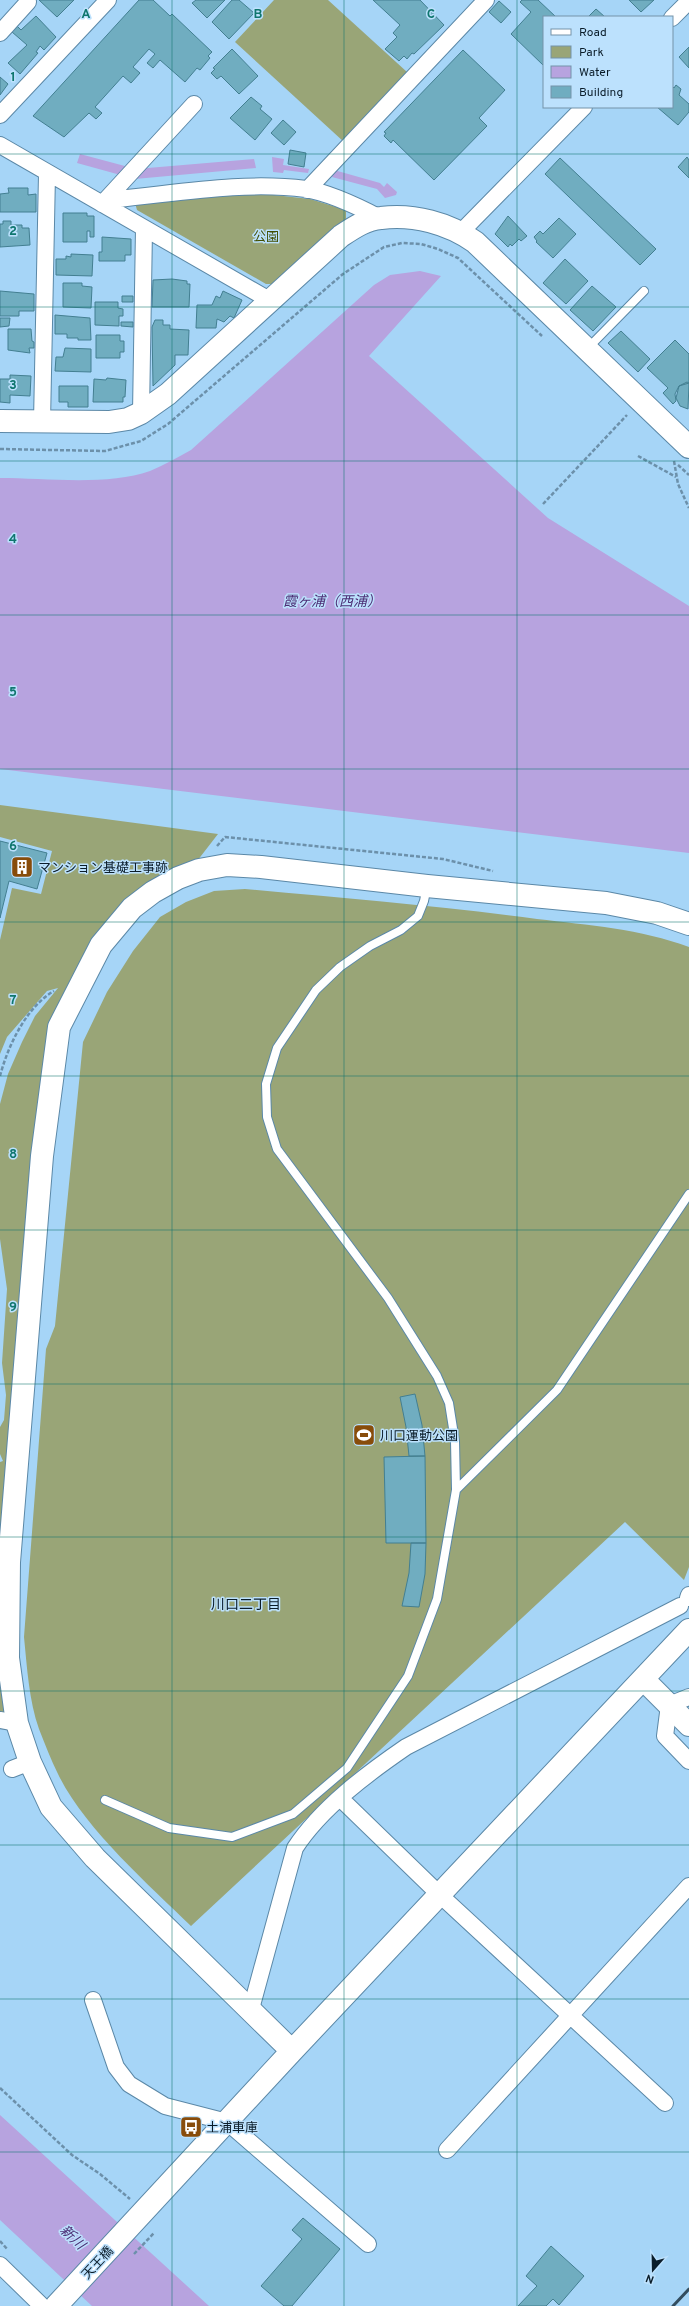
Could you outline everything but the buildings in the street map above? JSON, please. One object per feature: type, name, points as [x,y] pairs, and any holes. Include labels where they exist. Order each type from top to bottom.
[{"type":"street","points":[[0,115],[108,0]]},
{"type":"street","points":[[307,190],[486,0]]},
{"type":"street","points":[[673,17],[689,0]]},
{"type":"street","points":[[0,33],[28,2]]},
{"type":"street","points":[[102,204],[194,104]]},
{"type":"street","points":[[461,232],[583,108]]},
{"type":"street","points":[[0,145],[47,174],[271,301]]},
{"type":"street","points":[[42,422],[47,174]]},
{"type":"street","points":[[102,204],[117,200],[221,188],[259,186],[307,190],[356,205],[380,218]]},
{"type":"street","points":[[0,422],[108,422],[128,419],[141,413],[168,394],[342,236],[360,224],[380,218],[419,219],[444,225],[461,232],[475,242],[587,349],[681,454]]},
{"type":"street","points":[[141,413],[144,229]]},
{"type":"street","points":[[292,2051],[251,2009],[95,1858],[50,1807],[21,1765],[8,1722],[9,1562],[42,1156],[59,1027],[101,946],[132,908],[153,892],[178,878],[199,870],[227,865],[261,867],[427,886],[606,903],[657,913],[689,924]]},
{"type":"street","points":[[251,2009],[295,1848],[308,1828],[365,1776],[406,1747],[686,1600]]},
{"type":"street","name":"天王橋","points":[[53,2304],[131,2215],[228,2122],[292,2051],[689,1630]]},
{"type":"street","points":[[643,1679],[689,1724]]},
{"type":"street","points":[[669,1705],[689,1697]]},
{"type":"street","points":[[669,1705],[664,1736],[689,1761]]},
{"type":"street","points":[[341,1799],[440,1895],[665,2103]]},
{"type":"street","points":[[447,2150],[572,2016],[689,1886]]},
{"type":"street","points":[[93,2000],[116,2067],[129,2084],[165,2106],[228,2122],[368,2244]]},
{"type":"street","points":[[0,2265],[53,2304]]},
{"type":"lane","points":[[587,349],[644,291]]},
{"type":"lane","points":[[104,1800],[169,1828],[232,1837],[293,1814],[347,1768],[408,1676],[437,1599],[456,1490],[455,1441],[449,1403],[437,1376],[388,1298],[277,1149],[267,1117],[266,1084],[277,1048],[316,990],[340,967],[370,946],[401,930],[418,916],[427,886]]},
{"type":"lane","points":[[456,1490],[557,1390],[689,1194]]},
{"type":"path","points":[[0,449],[105,451],[141,441],[168,424],[343,274],[384,247],[402,243],[421,244],[438,249],[458,258],[545,340]]},
{"type":"path","points":[[543,504],[627,416],[621,410]]},
{"type":"path","points":[[681,454],[677,477],[678,484],[689,508]]},
{"type":"path","points":[[638,456],[677,477]]},
{"type":"path","points":[[199,870],[225,837],[443,859],[497,871]]},
{"type":"path","points":[[0,1076],[15,1039],[29,1013],[44,996],[54,991]]},
{"type":"path","points":[[0,2088],[72,2155],[100,2174],[132,2201],[131,2215]]},
{"type":"green space","points":[[274,0],[328,0],[407,72],[344,142],[235,42]]},
{"type":"green space","name":"公園","points":[[256,193],[310,199],[346,210],[346,219],[338,231],[276,284],[266,284],[137,210],[135,203]]},
{"type":"green space","points":[[0,805],[218,834],[194,865],[174,872],[71,986],[35,1155],[11,1719],[0,1716],[0,1462],[3,1461],[0,1454],[0,1427],[4,1420],[6,1395],[2,1363],[7,1289],[0,1239],[0,1104],[8,1074],[35,1016],[58,988],[47,991],[7,1037],[0,1054],[0,940],[12,888],[41,894],[52,851],[0,837]]},
{"type":"green space","name":"川口運動公園","points":[[245,889],[428,906],[595,926],[652,936],[689,947],[689,1567],[684,1580],[625,1522],[191,1926],[137,1874],[100,1835],[69,1794],[58,1774],[39,1729],[29,1684],[24,1637],[46,1349],[55,1326],[83,1042],[107,992],[133,951],[160,917],[186,902],[214,891]]},
{"type":"water","points":[[80,154],[136,169],[254,159],[256,168],[135,179],[77,163]]},
{"type":"water","points":[[272,157],[284,159],[283,165],[309,169],[308,173],[284,170],[283,173],[273,172]]},
{"type":"water","points":[[334,170],[380,183],[384,187],[387,183],[397,192],[396,195],[385,198],[377,189],[332,177]]},
{"type":"water","name":"霞ヶ浦（西浦）","points":[[420,271],[441,276],[369,356],[548,518],[689,606],[689,853],[0,769],[0,478],[96,480],[133,476],[150,471],[191,450],[374,285],[390,275]]},
{"type":"water","name":"新川","points":[[0,2115],[209,2306],[92,2306],[0,2220]]},
{"type":"railway","points":[[673,2306],[689,2289]]},
{"type":"place","name":"マンション基礎工事跡","points":[[22,867]]},
{"type":"place","name":"川口運動公園","points":[[364,1435]]},
{"type":"place","name":"土浦車庫","points":[[191,2127]]},
{"type":"district","name":"川口二丁目","points":[[246,1604]]}]
